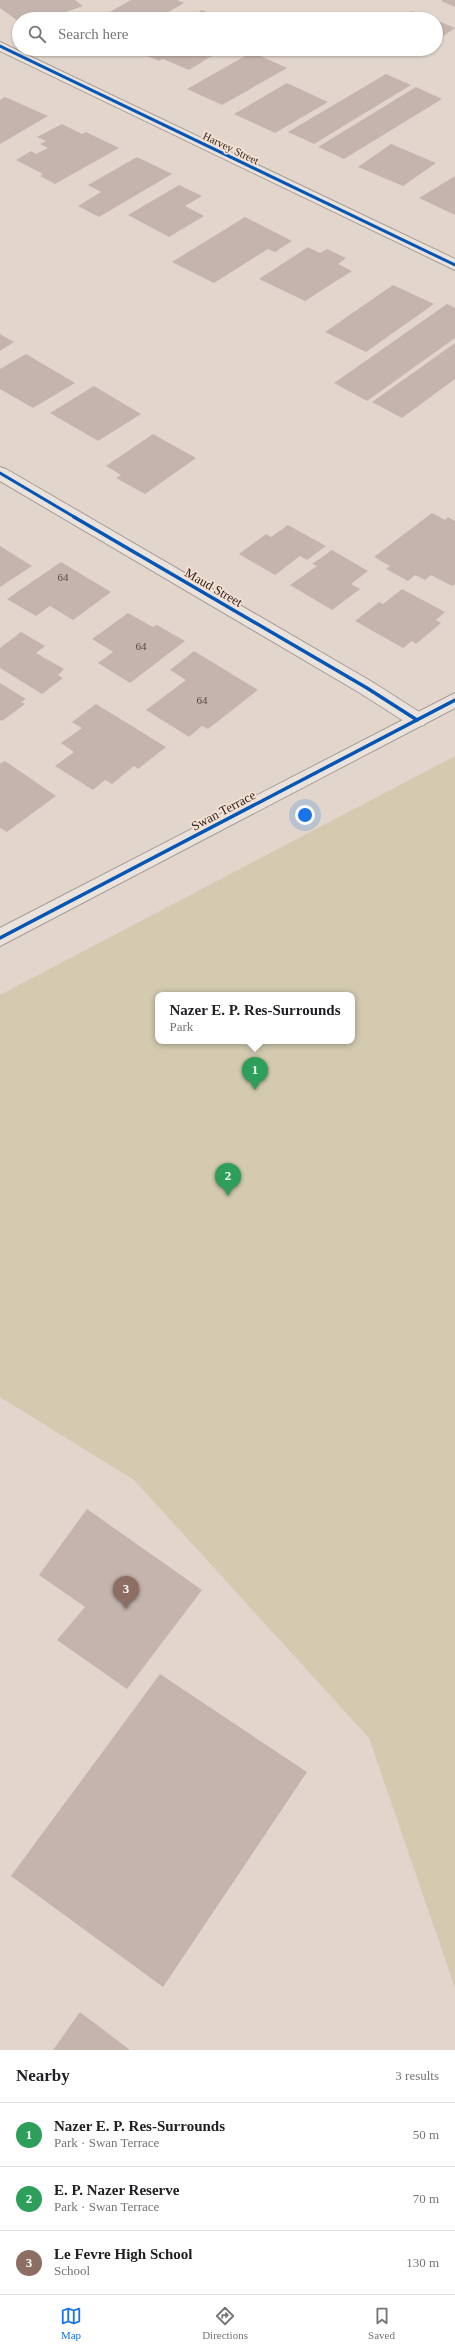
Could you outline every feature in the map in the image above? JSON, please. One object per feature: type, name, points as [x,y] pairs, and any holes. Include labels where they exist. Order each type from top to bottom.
[{"type":"street","name":"Harvey Street","points":[[0,46],[12,52]]},
{"type":"street","name":"Harvey Street","points":[[21,56],[455,265]]},
{"type":"street","name":"Maud Street","points":[[0,473],[367,688],[417,720]]},
{"type":"street","name":"Swan Terrace","points":[[0,938],[455,700]]},
{"type":"shaded area","points":[[455,756],[455,1988],[369,1738],[134,1480],[0,1397],[0,995]]},
{"type":"building","points":[[0,0],[75,0],[83,6],[66,12],[12,12],[12,17],[0,8]]},
{"type":"building","points":[[131,0],[177,0],[184,3],[168,12],[110,12]]},
{"type":"building","points":[[455,0],[455,7],[441,1]]},
{"type":"building","points":[[443,23],[455,28],[443,36]]},
{"type":"building","points":[[147,56],[212,56],[189,70],[163,59],[159,61]]},
{"type":"building","points":[[245,56],[261,56],[287,68],[222,105],[187,89]]},
{"type":"building","points":[[386,74],[411,85],[314,144],[288,132]]},
{"type":"building","points":[[287,83],[328,102],[275,133],[234,114]]},
{"type":"building","points":[[416,87],[442,99],[344,159],[318,147]]},
{"type":"building","points":[[5,97],[48,116],[0,144],[0,100]]},
{"type":"building","points":[[62,124],[82,134],[86,132],[119,148],[55,184],[40,176],[43,174],[16,160],[31,151],[36,154],[48,148],[40,144],[46,141],[37,137]]},
{"type":"building","points":[[391,144],[436,163],[403,186],[358,167]]},
{"type":"building","points":[[137,157],[172,174],[99,217],[78,206],[101,192],[88,185]]},
{"type":"building","points":[[455,176],[455,215],[419,198]]},
{"type":"building","points":[[179,185],[202,196],[185,206],[204,216],[169,237],[128,215]]},
{"type":"building","points":[[245,217],[292,241],[275,252],[268,249],[214,283],[172,262]]},
{"type":"building","points":[[308,247],[320,253],[327,249],[346,258],[338,264],[352,271],[305,301],[259,279]]},
{"type":"building","points":[[393,285],[434,304],[366,352],[325,332]]},
{"type":"building","points":[[447,304],[455,308],[455,338],[367,401],[334,383]]},
{"type":"building","points":[[0,334],[14,342],[0,351]]},
{"type":"building","points":[[455,343],[455,379],[402,418],[372,402]]},
{"type":"building","points":[[26,354],[75,383],[33,408],[0,389],[0,369]]},
{"type":"building","points":[[94,386],[141,414],[98,441],[50,413]]},
{"type":"building","points":[[153,434],[196,458],[145,494],[116,478],[121,475],[106,466]]},
{"type":"building","points":[[432,513],[445,520],[448,517],[455,521],[455,584],[452,586],[431,575],[425,580],[415,575],[408,581],[386,569],[390,566],[374,557]]},
{"type":"building","points":[[288,525],[326,546],[307,560],[300,556],[275,575],[239,554],[266,534],[271,537]]},
{"type":"building","points":[[0,546],[32,566],[0,587]]},
{"type":"building","points":[[332,550],[368,571],[351,584],[360,589],[332,610],[290,585],[317,566],[312,564]]},
{"type":"building","points":[[61,562],[111,592],[73,620],[50,606],[36,616],[7,599]]},
{"type":"building","points":[[402,589],[445,612],[436,620],[441,623],[416,644],[412,641],[403,648],[355,621],[379,602],[383,604]]},
{"type":"building","points":[[128,613],[153,627],[157,625],[185,641],[130,683],[98,663],[113,652],[92,639]]},
{"type":"building","points":[[21,632],[45,646],[36,653],[64,669],[58,675],[63,678],[42,694],[0,668],[0,648]]},
{"type":"building","points":[[194,651],[258,690],[208,729],[202,726],[189,737],[146,710],[186,680],[170,670]]},
{"type":"building","points":[[0,683],[26,699],[21,702],[25,704],[2,721],[0,720]]},
{"type":"building","points":[[96,704],[166,747],[138,769],[134,766],[112,784],[105,780],[93,790],[55,766],[74,752],[61,743],[82,728],[72,722]]},
{"type":"building","points":[[5,761],[56,796],[7,832],[0,828],[0,764]]},
{"type":"building","points":[[87,1509],[202,1590],[127,1689],[57,1640],[85,1607],[39,1575]]},
{"type":"building","points":[[160,1674],[307,1772],[163,1987],[11,1876]]},
{"type":"building","points":[[80,2012],[130,2050],[53,2050]]},
{"type":"cycle path","points":[[0,46],[12,52]]},
{"type":"cycle path","points":[[21,56],[455,265]]},
{"type":"cycle path","points":[[0,473],[367,688],[417,720]]},
{"type":"cycle path","points":[[0,938],[455,700]]},
{"type":"place","name":"Nazer E. P. Res-Surrounds","points":[[255,1090]]},
{"type":"place","name":"E. P. Nazer Reserve","points":[[228,1196]]},
{"type":"place","name":"Le Fevre High School","points":[[126,1609]]}]
